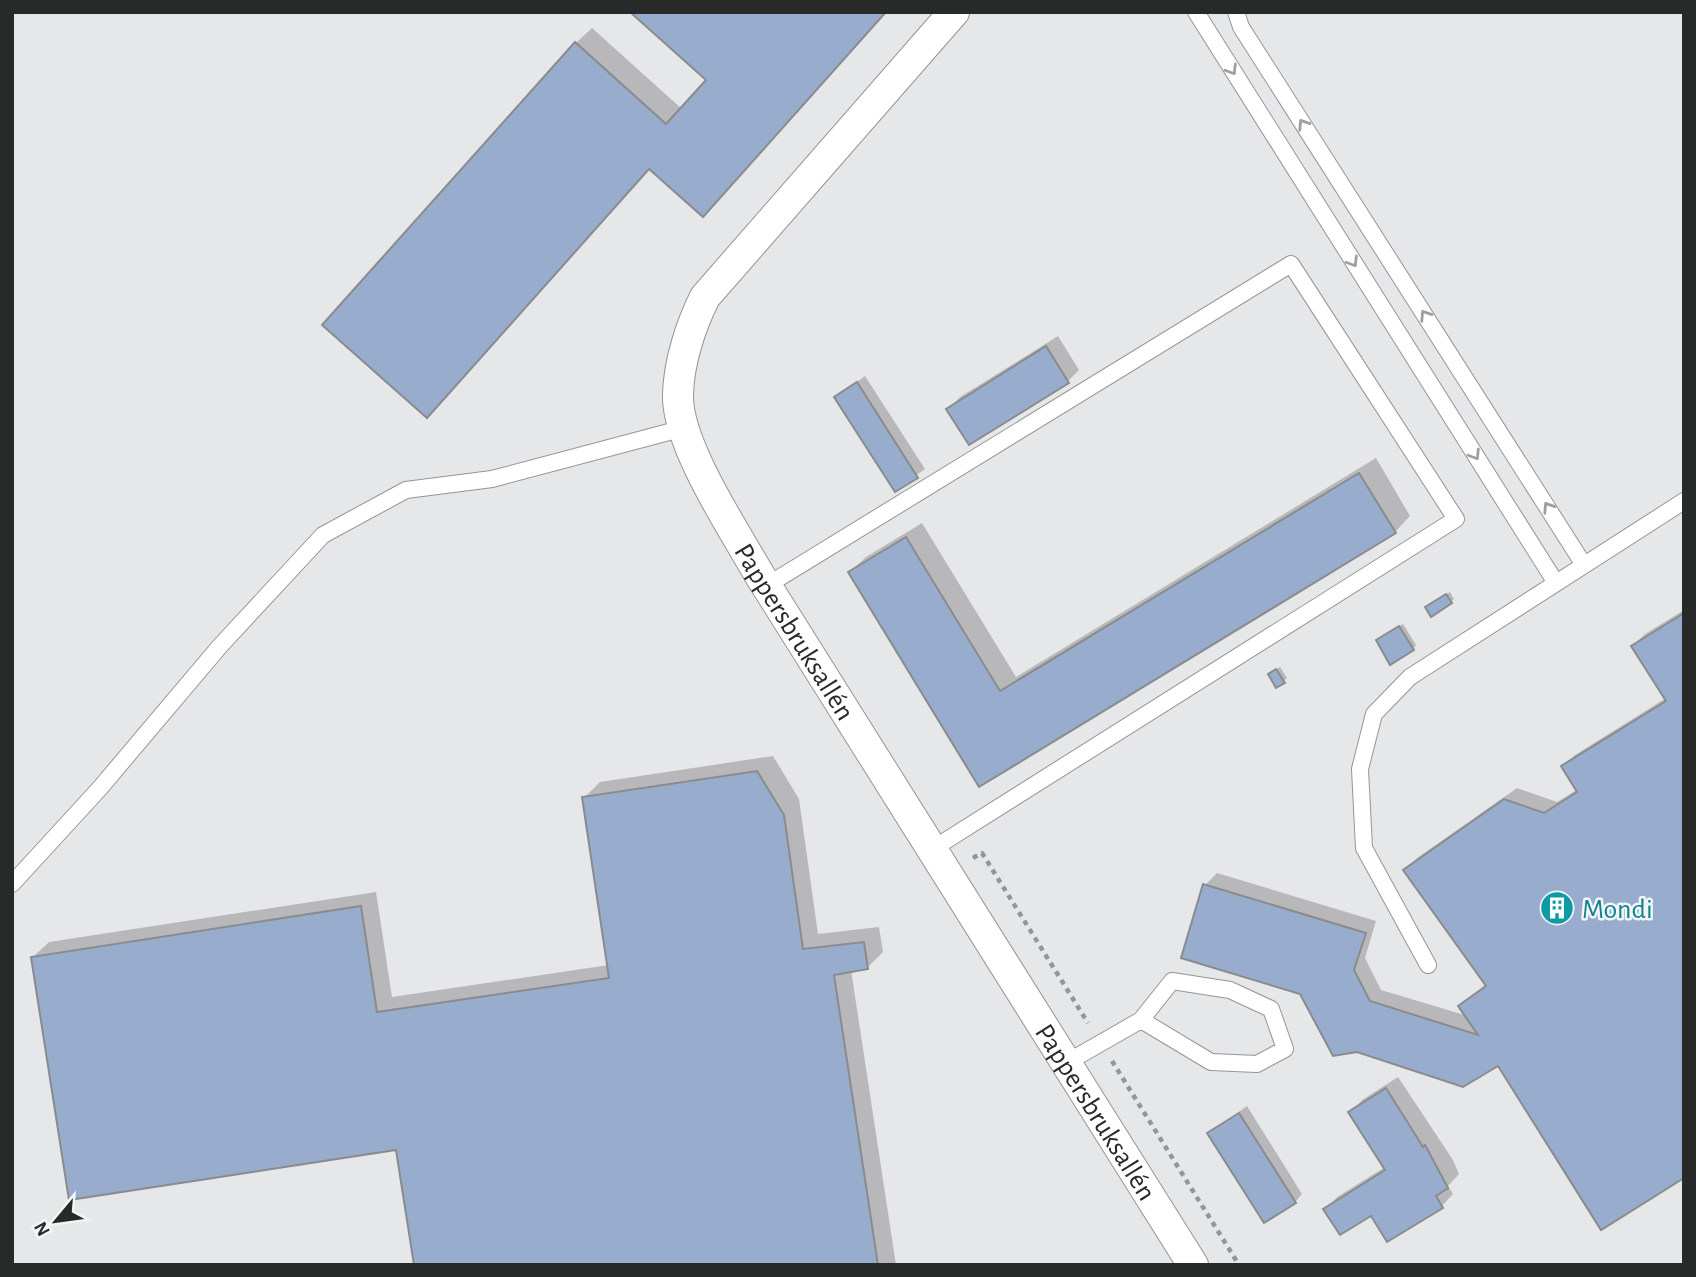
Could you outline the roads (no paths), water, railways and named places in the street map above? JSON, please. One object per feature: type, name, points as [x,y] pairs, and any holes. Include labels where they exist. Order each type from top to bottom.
[{"type":"street","name":"Pappersbruksallén","points":[[954,12],[705,297],[691,324],[678,395],[684,428],[722,509],[766,586],[1193,1265]]},
{"type":"lane","points":[[1196,12],[1556,583]]},
{"type":"lane","points":[[1236,12],[1241,27],[1584,565]]},
{"type":"lane","points":[[766,586],[1291,264],[1456,519],[931,850]]},
{"type":"lane","points":[[12,884],[100,788],[220,646],[323,535],[364,510],[407,489],[492,479],[684,428]]},
{"type":"lane","points":[[1428,965],[1364,848],[1360,769],[1374,714],[1410,677],[1684,501]]},
{"type":"lane","points":[[1066,1063],[1141,1020],[1172,981],[1230,990],[1271,1009],[1285,1049],[1257,1064],[1211,1062],[1141,1020]]},
{"type":"place","name":"Mondi","points":[[1557,908]]}]
